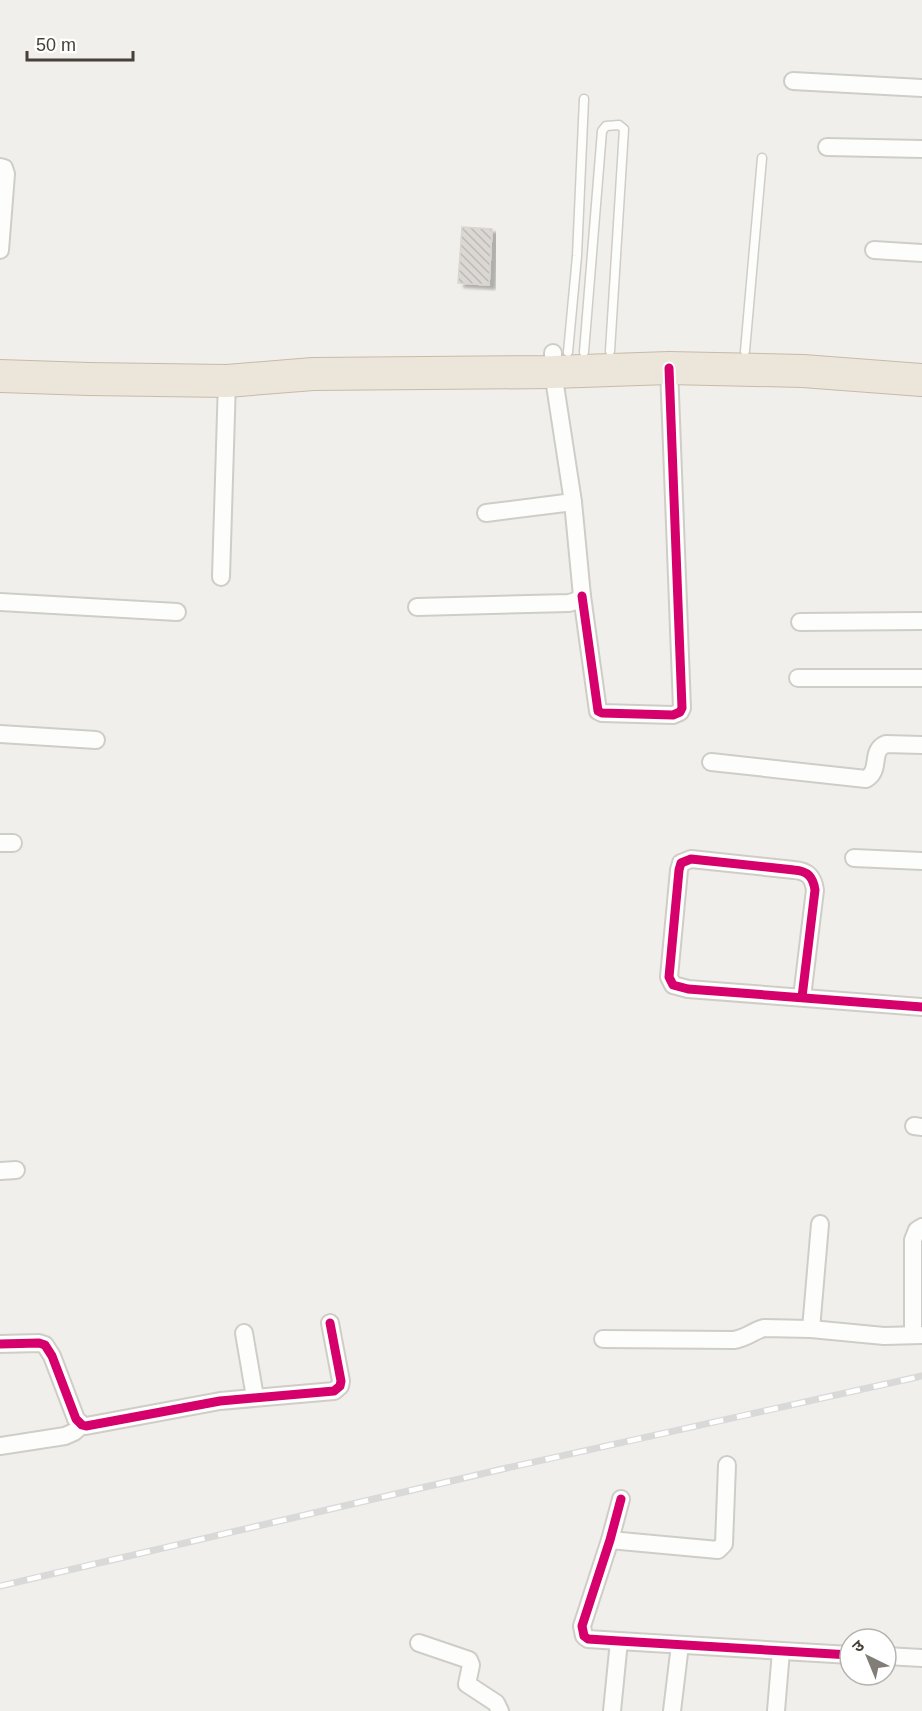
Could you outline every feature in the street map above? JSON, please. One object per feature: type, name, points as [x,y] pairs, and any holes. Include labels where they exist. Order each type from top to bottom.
[{"type":"highway","points":[[0,376],[89,380],[227,381],[658,349],[805,353],[922,361]]},
{"type":"highway","points":[[0,357],[89,361],[228,362],[320,355],[574,356],[669,368],[803,371],[922,380]]},
{"type":"street","points":[[793,81],[922,88]]},
{"type":"street","points":[[826,147],[922,149]]},
{"type":"street","points":[[0,166],[4,168],[6,174],[0,250]]},
{"type":"street","points":[[874,250],[922,253]]},
{"type":"street","points":[[574,356],[573,502],[582,597],[598,711],[602,713],[673,715],[680,712],[682,708],[669,368]]},
{"type":"street","points":[[221,577],[227,381]]},
{"type":"street","points":[[486,513],[573,502]]},
{"type":"street","points":[[417,607],[569,603],[582,597]]},
{"type":"street","points":[[0,602],[177,612]]},
{"type":"street","points":[[800,622],[922,621]]},
{"type":"street","points":[[798,678],[922,678]]},
{"type":"street","points":[[0,734],[96,740]]},
{"type":"street","points":[[711,762],[866,779],[874,771],[882,745],[922,745]]},
{"type":"street","points":[[854,858],[922,861]]},
{"type":"street","points":[[802,997],[815,890],[812,877],[801,870],[691,859],[681,863],[669,977],[673,985],[687,989],[922,1007]]},
{"type":"street","points":[[811,1329],[820,1224]]},
{"type":"street","points":[[603,1339],[734,1340],[764,1328],[811,1329],[884,1336],[918,1335],[913,1240],[917,1230],[922,1227]]},
{"type":"street","points":[[0,1344],[39,1343],[45,1345],[52,1356],[76,1419],[86,1426],[220,1401],[334,1391],[342,1382],[330,1323]]},
{"type":"street","points":[[244,1333],[255,1397]]},
{"type":"street","points":[[0,1446],[65,1436],[82,1425]]},
{"type":"street","points":[[609,1540],[718,1550],[724,1544],[728,1465]]},
{"type":"street","points":[[621,1499],[582,1626],[582,1633],[588,1639],[838,1653]]},
{"type":"street","points":[[612,1711],[620,1641]]},
{"type":"street","points":[[419,1644],[469,1660],[471,1665],[467,1684],[496,1703],[500,1711]]},
{"type":"street","points":[[672,1711],[680,1645]]},
{"type":"street","points":[[776,1711],[781,1651]]},
{"type":"street","points":[[898,1657],[922,1658]]},
{"type":"lane","points":[[574,356],[584,99]]},
{"type":"lane","points":[[620,124],[624,129],[574,356],[602,131],[606,126],[620,124]]},
{"type":"lane","points":[[745,351],[762,158]]},
{"type":"building","points":[[462,227],[492,229],[489,285],[458,283]]},
{"type":"railway","points":[[0,1586],[507,1468],[922,1376]]},
{"type":"cycle path","points":[[582,596],[598,711],[673,715],[680,712],[682,708],[669,368]]},
{"type":"cycle path","points":[[802,997],[815,890],[809,876],[799,871],[691,859],[681,863],[669,977],[673,985],[688,989],[922,1007]]},
{"type":"cycle path","points":[[0,1344],[39,1343],[45,1345],[52,1356],[76,1419],[86,1426],[220,1401],[334,1391],[340,1386],[341,1381],[330,1323]]},
{"type":"cycle path","points":[[621,1499],[582,1626],[584,1636],[588,1639],[838,1654]]}]
